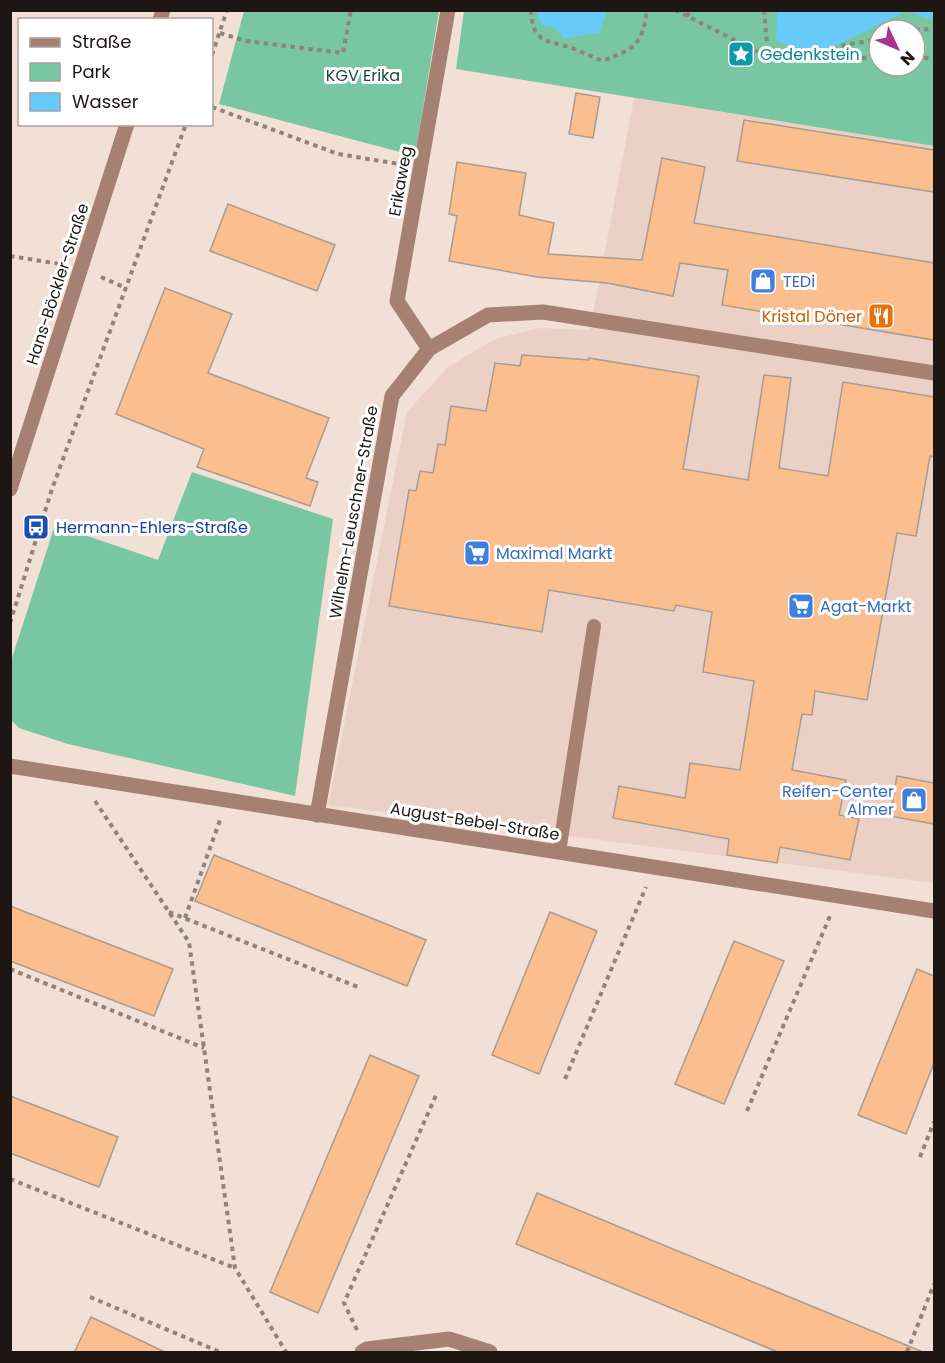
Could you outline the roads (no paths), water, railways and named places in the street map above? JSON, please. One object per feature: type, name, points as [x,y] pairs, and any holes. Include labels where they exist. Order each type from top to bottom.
[{"type":"street","name":"Erikaweg","points":[[429,348],[397,301],[448,10]]},
{"type":"street","name":"Hans-Böckler-Straße","points":[[10,489],[126,126]]},
{"type":"street","name":"Wilhelm-Leuschner-Straße","points":[[317,815],[392,396],[429,348],[488,315],[543,312],[934,373]]},
{"type":"street","name":"August-Bebel-Straße","points":[[10,766],[934,911]]},
{"type":"street","points":[[365,1351],[450,1339],[489,1353]]},
{"type":"lane","points":[[559,852],[594,626]]},
{"type":"water","points":[[536,11],[607,11],[599,33],[563,38],[556,28],[541,24]]},
{"type":"water","points":[[777,11],[906,11],[892,18],[867,18],[867,30],[825,51],[792,47],[776,40]]},
{"type":"water","points":[[906,11],[934,11],[934,20]]},
{"type":"place","name":"Gedenkstein","points":[[741,54]]},
{"type":"place","name":"TEDi","points":[[763,281]]},
{"type":"place","name":"Kristal Döner","points":[[881,316]]},
{"type":"place","name":"Hermann-Ehlers-Straße","points":[[36,527]]},
{"type":"place","name":"Maximal Markt","points":[[477,553]]},
{"type":"place","name":"Agat-Markt","points":[[801,606]]},
{"type":"place","name":"Reifen-Center Almer","points":[[914,800]]},
{"type":"park label","name":"KGV Erika","points":[[363,75]]}]
